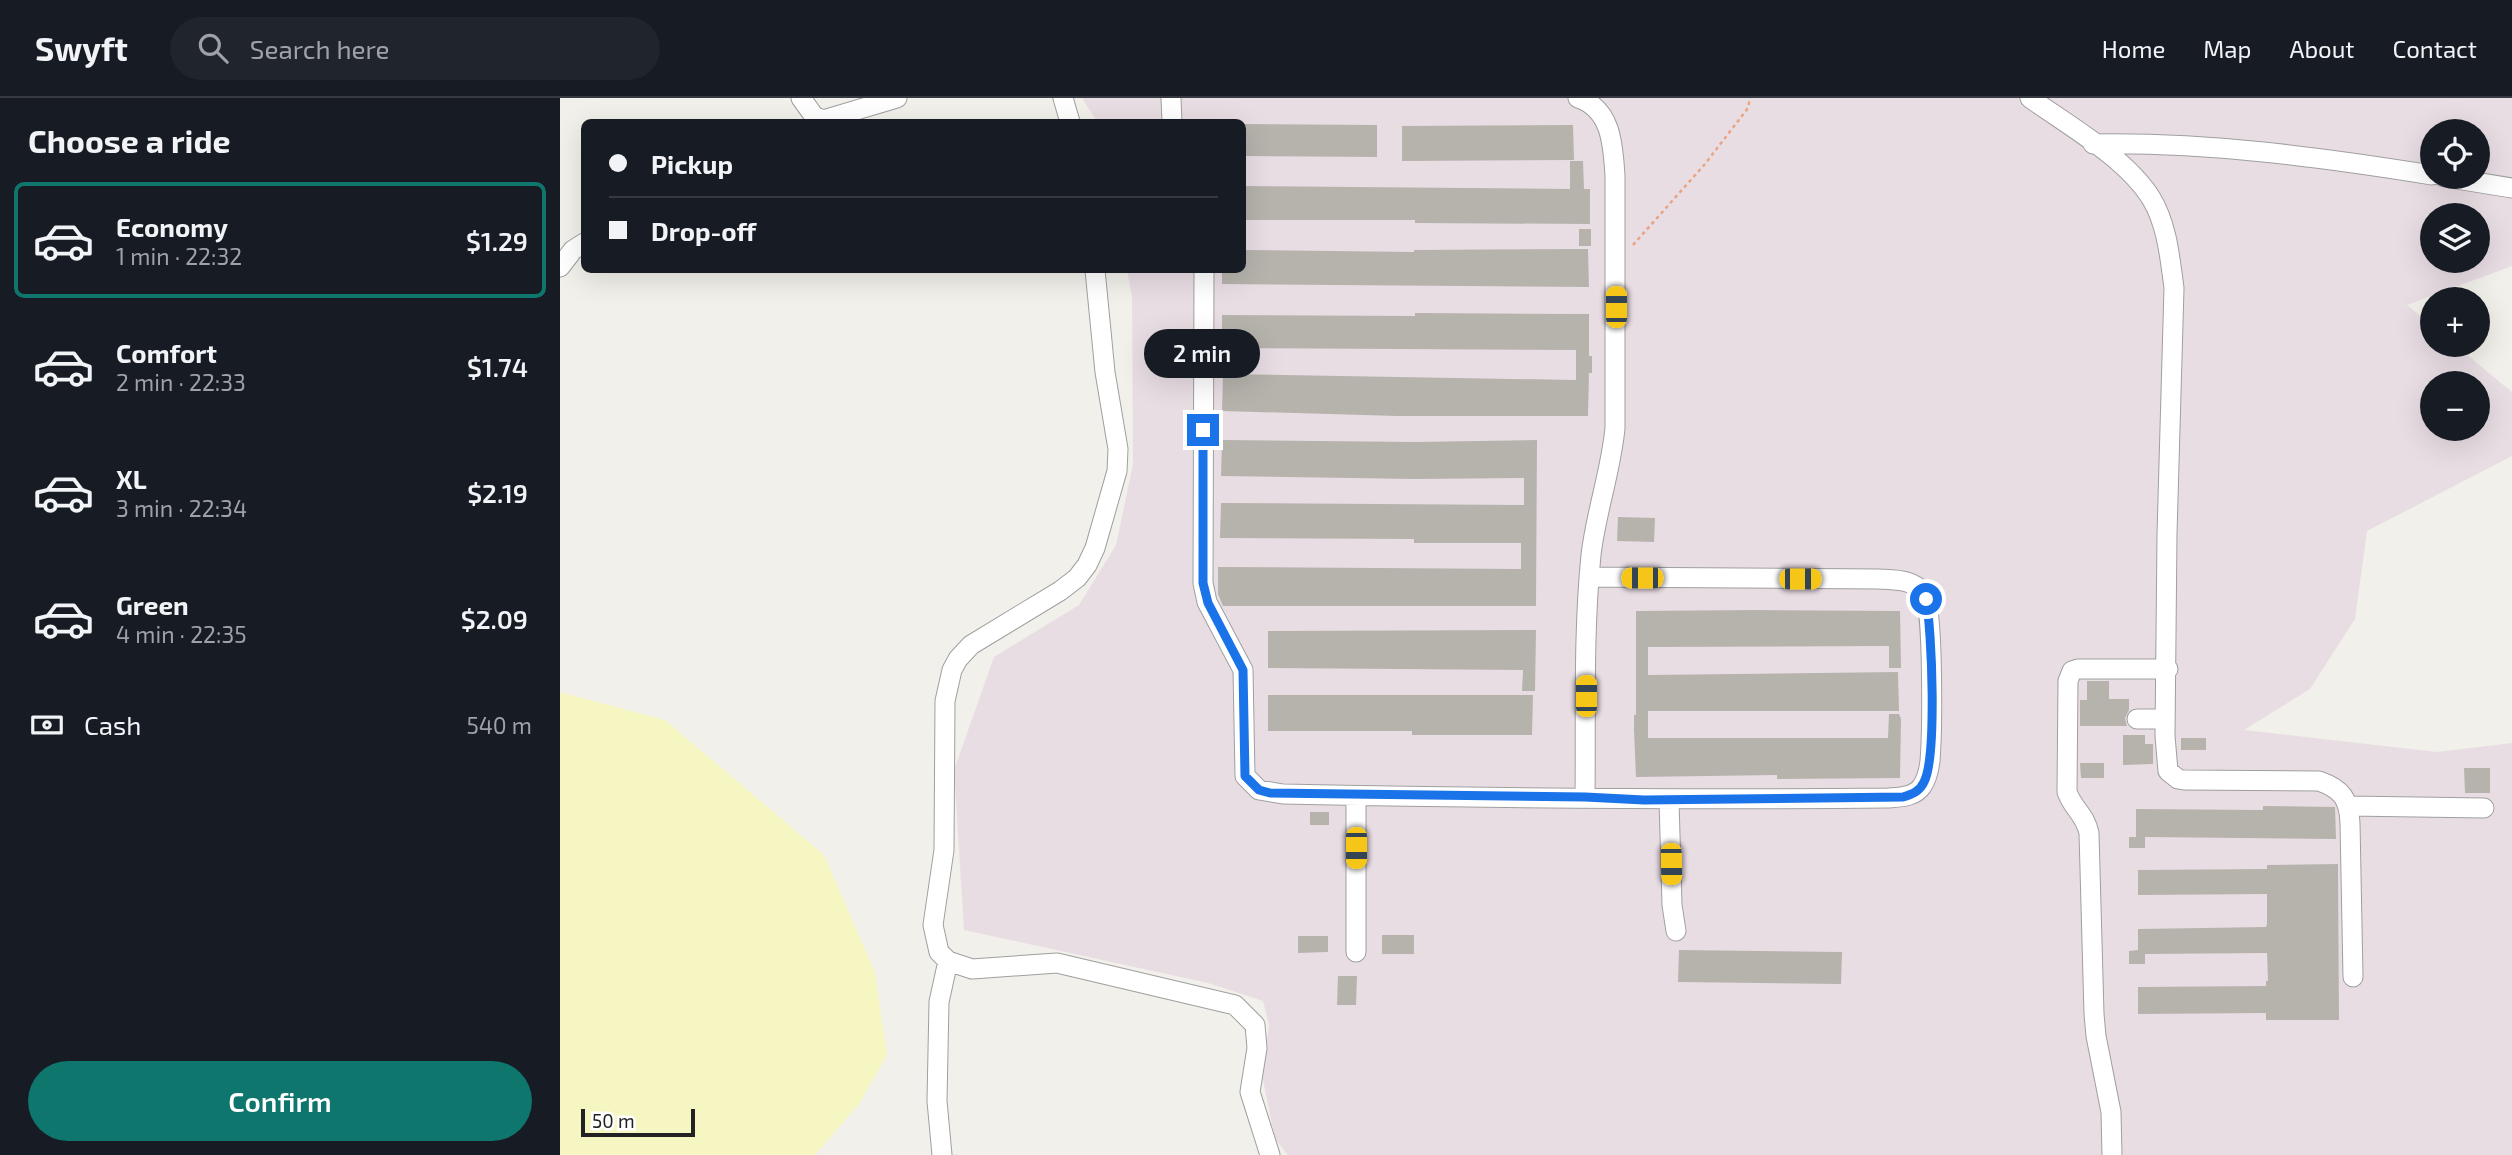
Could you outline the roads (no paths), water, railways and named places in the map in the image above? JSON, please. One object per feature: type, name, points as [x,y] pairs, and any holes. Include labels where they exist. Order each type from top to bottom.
[{"type":"lane","points":[[802,98],[817,119]]},
{"type":"lane","points":[[826,119],[897,98]]},
{"type":"lane","points":[[1063,98],[1069,119]]},
{"type":"lane","points":[[1171,98],[1172,119]]},
{"type":"lane","points":[[1578,98],[1595,106],[1603,115],[1613,146],[1616,256],[1615,428],[1589,577],[1585,797]]},
{"type":"lane","points":[[2030,98],[2129,170],[2152,200],[2169,248],[2174,288],[2167,534],[2166,765],[2171,776],[2178,779],[2319,781],[2344,794],[2349,806],[2353,977]]},
{"type":"lane","points":[[2093,144],[2144,143],[2278,153],[2420,173]]},
{"type":"lane","points":[[2490,184],[2512,188]]},
{"type":"lane","points":[[560,267],[573,250],[581,245]]},
{"type":"lane","points":[[1095,273],[1105,372],[1118,449],[1117,471],[1095,548],[1077,578],[1060,592],[971,645],[952,670],[945,701],[944,850],[933,925],[939,952],[948,961],[972,970],[1057,963],[1235,1005],[1255,1025],[1256,1048],[1250,1092],[1270,1155]]},
{"type":"lane","points":[[1204,273],[1203,583],[1208,603],[1243,670],[1245,776],[1259,790],[1270,793],[1356,796],[1669,800],[1888,799],[1917,792],[1923,785],[1930,763],[1931,652],[1926,599],[1916,586],[1895,580],[1589,577]]},
{"type":"lane","points":[[2112,1155],[2111,1112],[2094,1014],[2089,833],[2084,815],[2067,792],[2068,681],[2072,671],[2078,669],[2168,669]]},
{"type":"lane","points":[[2137,719],[2165,719]]},
{"type":"lane","points":[[1356,796],[1356,952]]},
{"type":"lane","points":[[1669,800],[1672,905],[1676,931]]},
{"type":"lane","points":[[2349,806],[2484,808]]},
{"type":"lane","points":[[942,1155],[937,1101],[939,1002],[948,961]]}]
